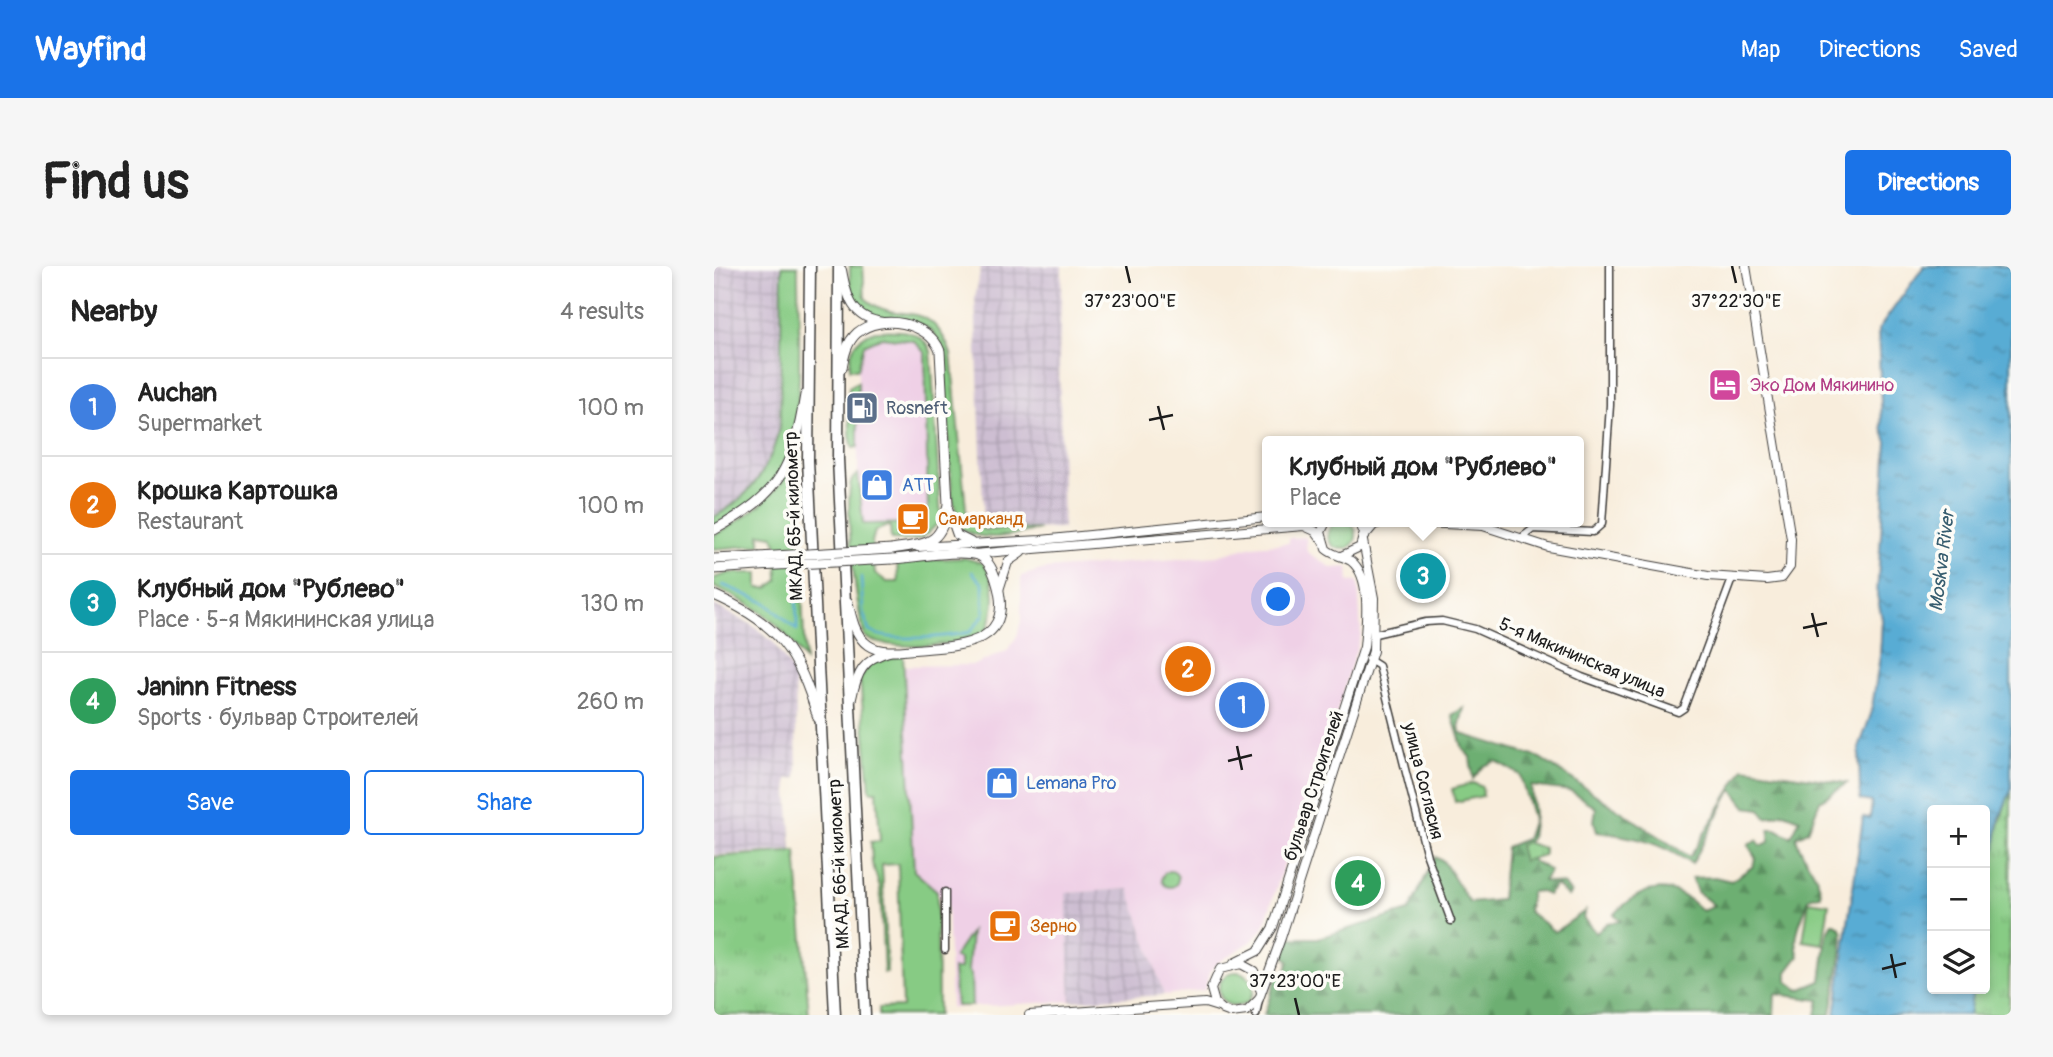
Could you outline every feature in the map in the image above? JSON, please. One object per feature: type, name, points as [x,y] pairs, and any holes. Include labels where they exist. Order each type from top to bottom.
[{"type":"highway","name":"МКАД, 65-й километр","points":[[810,266],[808,460],[822,764]]},
{"type":"highway","points":[[841,266],[838,393],[849,711]]},
{"type":"highway","name":"МКАД, 66-й километр","points":[[849,711],[864,1015]]},
{"type":"highway","name":"МКАД, 66-й километр","points":[[822,764],[835,1015]]},
{"type":"main road","points":[[714,569],[758,561],[921,545],[938,536],[943,529],[948,504],[940,351],[933,337],[918,327],[890,323],[865,328],[851,340],[846,350],[838,393]]},
{"type":"main road","points":[[714,530],[756,504],[786,469],[799,434],[808,380]]},
{"type":"main road","points":[[714,559],[892,559],[978,555],[986,561],[999,590],[997,622],[979,641],[961,646],[876,649],[860,638],[852,617],[842,568]]},
{"type":"main road","points":[[714,595],[759,618],[785,642],[801,668],[821,728]]},
{"type":"street","points":[[841,266],[852,308],[865,318],[890,323]]},
{"type":"street","points":[[1521,538],[1533,529],[1593,532],[1602,524],[1610,405],[1610,266]]},
{"type":"street","points":[[1486,527],[1576,553],[1732,579],[1776,579],[1786,574],[1792,558],[1791,540],[1746,266]]},
{"type":"street","points":[[948,504],[949,517],[957,535],[972,542],[984,543]]},
{"type":"street","points":[[892,549],[1262,517]]},
{"type":"street","name":"бульвар Строителей","points":[[965,555],[1292,527]]},
{"type":"street","name":"бульвар Строителей","points":[[1223,1011],[1212,996],[1212,981],[1220,969],[1258,951],[1273,927],[1360,658],[1366,628],[1363,583],[1359,569],[1341,556],[1330,553],[1315,531],[1306,527]]},
{"type":"street","points":[[1321,539],[1325,527]]},
{"type":"street","name":"бульвар Строителей","points":[[1256,1015],[1260,995],[1370,660],[1375,634],[1371,575],[1360,527]]},
{"type":"street","points":[[1341,556],[1354,552],[1373,527]]},
{"type":"street","points":[[999,590],[1008,562],[1028,550]]},
{"type":"street","name":"5-я Мякининская улица","points":[[1375,634],[1442,621],[1475,629],[1581,677],[1678,712],[1684,708],[1732,579]]},
{"type":"street","points":[[849,711],[860,668],[876,656],[898,650]]},
{"type":"street","points":[[1360,658],[1370,660]]},
{"type":"street","name":"улица Согласия","points":[[1370,660],[1379,666],[1427,856],[1451,921]]},
{"type":"street","points":[[944,892],[944,950]]},
{"type":"street","points":[[1030,1015],[1205,1003],[1239,1014],[1247,1011],[1260,995],[1254,971],[1234,964]]},
{"type":"shaded area","points":[[714,266],[782,266],[780,424],[776,444],[771,461],[754,486],[730,508],[714,517]]},
{"type":"shaded area","points":[[981,266],[1062,266],[1059,358],[1063,528],[984,530],[975,298]]},
{"type":"shaded area","points":[[895,336],[914,341],[925,353],[927,518],[923,524],[863,524],[858,496],[858,360],[864,345],[871,340]]},
{"type":"shaded area","points":[[1306,537],[1307,552],[1332,568],[1348,567],[1349,582],[1358,581],[1361,634],[1325,750],[1321,749],[1263,929],[1251,942],[1220,961],[1210,971],[1204,990],[1164,995],[1129,889],[1066,893],[1071,1001],[951,1008],[947,898],[941,898],[937,891],[914,871],[904,666],[974,665],[1007,651],[1017,636],[1021,621],[1021,576],[1045,569],[1217,556],[1253,546],[1289,543],[1289,538]]},
{"type":"shaded area","points":[[714,605],[752,625],[773,642],[795,675],[797,778],[787,779],[792,850],[714,855]]},
{"type":"shaded area","points":[[1129,889],[1164,995],[1071,1001],[1066,893]]},
{"type":"green space","points":[[782,266],[798,266],[799,376],[794,434],[787,458],[777,477],[748,504],[714,526],[714,517],[739,500],[766,466],[780,424]]},
{"type":"green space","points":[[850,266],[863,266],[865,298],[877,307],[889,311],[923,317],[942,335],[951,354],[967,519],[984,530],[1040,529],[1009,536],[987,537],[967,532],[959,526],[952,494],[942,345],[929,329],[914,322],[869,314],[858,307],[852,292]]},
{"type":"green space","points":[[875,331],[914,334],[926,343],[931,351],[941,520],[925,535],[909,540],[891,540],[890,525],[875,531],[872,542],[875,573],[887,582],[898,582],[897,561],[965,558],[983,563],[993,587],[993,612],[987,629],[963,640],[946,644],[907,646],[889,645],[864,636],[850,537],[851,481],[858,474],[863,524],[923,523],[928,512],[925,353],[914,341],[882,337],[864,345],[858,369],[850,369],[855,345]]},
{"type":"green space","points":[[858,382],[858,447],[853,448],[850,436],[849,387]]},
{"type":"green space","points":[[796,458],[805,661],[786,635],[766,616],[714,587],[714,578],[729,573],[758,573],[758,588],[768,588],[778,580],[777,546],[773,536],[760,534],[760,545],[714,549],[714,535],[761,504],[781,483]]},
{"type":"green space","points":[[1331,527],[1353,527],[1355,540],[1347,548],[1337,548],[1329,540]]},
{"type":"green space","points":[[903,655],[914,871],[937,891],[938,1015],[879,1015],[879,1008],[902,1007],[898,864],[882,865],[887,973],[884,973],[880,888],[872,863],[871,842],[880,841],[877,791],[870,791],[860,679],[871,663]]},
{"type":"green space","points":[[1464,708],[1459,728],[1462,734],[1540,758],[1690,857],[1744,768],[1847,783],[1820,801],[1808,831],[1796,837],[1817,880],[1821,895],[1809,898],[1797,934],[1799,956],[1787,972],[1787,981],[1799,990],[1821,981],[1827,935],[1833,923],[1839,927],[1843,936],[1831,1015],[1816,1015],[1819,1000],[1775,994],[1774,1015],[1264,1015],[1277,975],[1285,973],[1289,961],[1283,955],[1289,938],[1318,938],[1409,911],[1435,857],[1443,861],[1470,903],[1501,900],[1506,847],[1526,839],[1533,819],[1520,775],[1496,761],[1484,766],[1473,779],[1470,757],[1463,749],[1452,715]],"holes":[[[1531,786],[1571,791],[1596,808],[1594,821],[1597,832],[1647,842],[1669,850],[1692,864],[1732,789],[1746,807],[1760,809],[1766,818],[1784,813],[1800,819],[1791,837],[1776,829],[1769,829],[1769,842],[1761,846],[1757,840],[1748,845],[1756,858],[1752,867],[1731,881],[1715,877],[1692,878],[1697,892],[1715,906],[1702,911],[1680,894],[1658,889],[1647,891],[1625,904],[1614,915],[1621,921],[1607,923],[1596,933],[1583,918],[1585,911],[1555,932],[1528,911],[1531,892],[1541,891],[1547,895],[1556,885],[1568,896],[1571,893],[1563,884],[1543,881],[1550,871],[1529,858],[1524,845],[1531,839],[1534,814]]]},
{"type":"green space","points":[[1473,783],[1482,787],[1483,796],[1455,802],[1452,789]]},
{"type":"green space","points":[[2011,790],[2009,1015],[1969,1015],[1972,994],[1990,994],[1990,871],[2002,814]]},
{"type":"green space","points":[[1525,842],[1544,848],[1544,855],[1523,861],[1519,846]]},
{"type":"green space","points":[[796,851],[809,1015],[714,1015],[714,857]]},
{"type":"green space","points":[[1167,871],[1173,871],[1178,879],[1176,885],[1167,887],[1162,882],[1162,876]]},
{"type":"green space","points":[[1809,901],[1829,904],[1823,944],[1803,941]]},
{"type":"green space","points":[[971,932],[968,970],[971,975],[972,1006],[956,1006],[953,969],[960,969],[960,960],[954,957]]},
{"type":"green space","points":[[1236,972],[1248,977],[1253,989],[1248,1001],[1236,1006],[1224,1001],[1219,989],[1224,977]]},
{"type":"water","name":"Moskva River","points":[[1924,266],[2011,266],[2011,790],[2000,817],[1990,881],[1990,805],[1927,805],[1927,994],[1972,994],[1969,1015],[1835,1015],[1863,817],[1870,818],[1872,802],[1860,800],[1859,748],[1871,714],[1880,656],[1882,619],[1877,595],[1887,442],[1882,428],[1878,330]]},
{"type":"waterway","points":[[861,577],[863,612],[869,631],[891,637],[918,638],[970,632],[984,615],[983,584],[972,572]]},
{"type":"waterway","points":[[723,585],[766,603],[797,630],[796,580]]},
{"type":"place","name":"Эко Дом Мякинино","points":[[1725,385]]},
{"type":"place","name":"Rosneft","points":[[862,408]]},
{"type":"place","name":"АТТ","points":[[877,485]]},
{"type":"place","name":"Самарканд","points":[[913,519]]},
{"type":"place","name":"Клубный дом \"Рублево\"","points":[[1423,576]]},
{"type":"place","name":"Крошка Картошка","points":[[1188,669]]},
{"type":"place","name":"Auchan","points":[[1242,705]]},
{"type":"place","name":"Lemana Pro","points":[[1002,783]]},
{"type":"place","name":"Janinn Fitness","points":[[1358,883]]},
{"type":"place","name":"Зерно","points":[[1005,926]]}]
